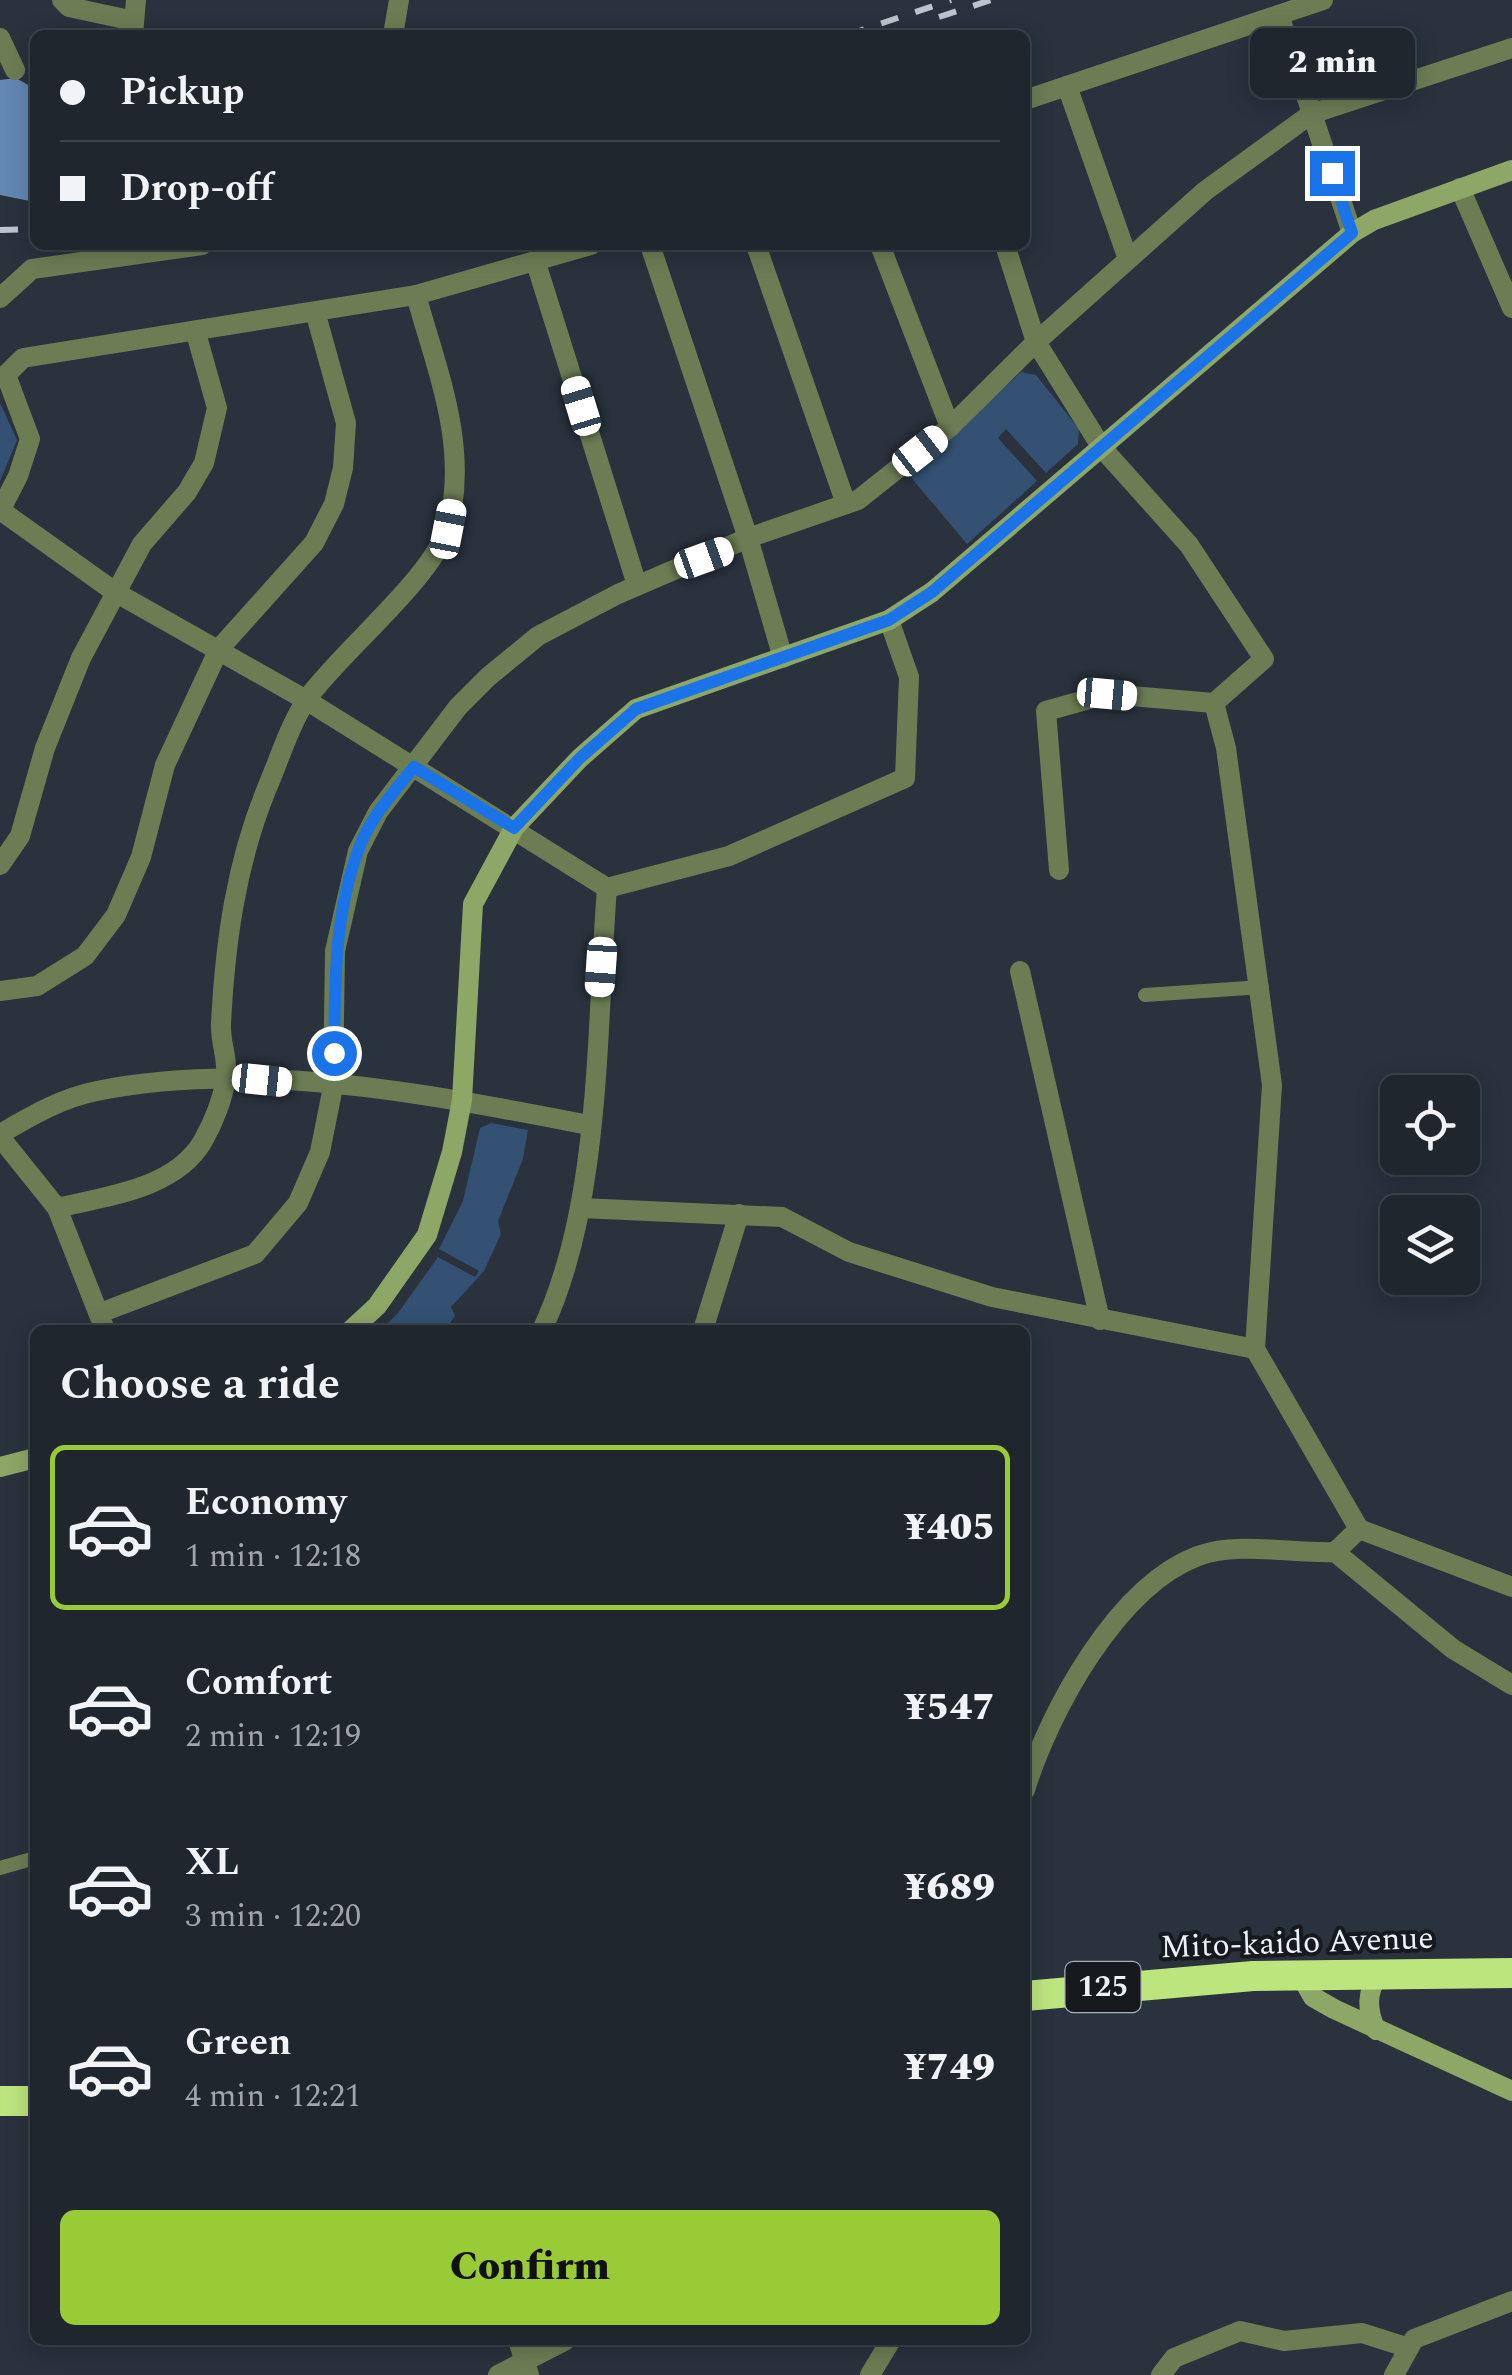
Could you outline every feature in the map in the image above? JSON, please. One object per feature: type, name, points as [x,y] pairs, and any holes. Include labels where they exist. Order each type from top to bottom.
[{"type":"highway","name":"Mito-kaido Avenue","points":[[1030,1995],[1122,1985],[1300,1974],[1512,1974]]},
{"type":"highway","points":[[0,2100],[30,2101]]},
{"type":"street","points":[[62,0],[68,8],[134,18]]},
{"type":"street","points":[[394,30],[398,0]]},
{"type":"street","points":[[1030,98],[1323,0]]},
{"type":"street","points":[[1279,14],[1352,233]]},
{"type":"street","points":[[0,38],[15,70]]},
{"type":"street","points":[[589,1125],[462,1100],[333,1087],[226,1076],[95,1091],[48,1106],[0,1136],[57,1208],[102,1322],[255,1254],[298,1203],[320,1152],[333,1087],[335,951],[358,851],[378,812],[458,707],[538,636],[637,586],[748,538],[858,500],[950,427],[1036,342],[1205,191],[1311,114],[1512,48]]},
{"type":"street","points":[[1067,86],[1128,259]]},
{"type":"street","points":[[357,1325],[377,1306],[427,1235],[452,1152],[462,1100],[473,904],[514,828],[580,758],[636,709],[889,620],[932,592],[1352,233],[1374,220],[1512,170]]},
{"type":"street","points":[[1460,188],[1510,295]]},
{"type":"street","points":[[0,298],[32,269],[167,250]]},
{"type":"street","points":[[576,250],[416,295],[316,314],[5,358],[9,392],[30,439],[18,476],[0,510],[115,592],[306,700],[606,888],[729,856],[906,778],[909,676],[889,620]]},
{"type":"street","points":[[652,250],[748,538],[783,658]]},
{"type":"street","points":[[758,250],[846,504]]},
{"type":"street","points":[[882,250],[950,427]]},
{"type":"street","points":[[1007,250],[1036,342],[1102,448],[1189,545],[1264,659],[1214,703],[1107,694],[1046,710],[1059,870]]},
{"type":"street","points":[[536,263],[637,586]]},
{"type":"street","points":[[57,1208],[154,1182],[180,1169],[202,1142],[226,1076],[220,1028],[234,895],[244,848],[306,700],[426,564],[448,529],[456,445],[416,295]]},
{"type":"street","points":[[0,991],[36,986],[84,956],[116,916],[142,856],[165,765],[219,649],[314,543],[334,504],[343,468],[346,424],[316,314]]},
{"type":"street","points":[[0,865],[20,836],[45,748],[81,658],[142,544],[187,492],[204,463],[216,408],[196,333]]},
{"type":"street","points":[[1214,703],[1226,748],[1262,988],[1272,1085],[1255,1349],[1359,1528],[1512,1587]]},
{"type":"street","points":[[544,1325],[562,1287],[581,1208],[606,888]]},
{"type":"street","points":[[1020,971],[1100,1320]]},
{"type":"street","points":[[581,1208],[782,1217],[849,1252],[992,1297],[1255,1349]]},
{"type":"street","points":[[705,1325],[739,1214]]},
{"type":"street","points":[[0,1467],[30,1459]]},
{"type":"street","points":[[1336,1552],[1359,1528]]},
{"type":"street","points":[[1030,1774],[1042,1737],[1083,1667],[1157,1578],[1200,1555],[1336,1552],[1453,1649],[1512,1685]]},
{"type":"street","points":[[1300,1974],[1314,1997],[1376,2030],[1512,2091]]},
{"type":"street","points":[[1376,2030],[1369,2000],[1371,1984],[1380,1974]]},
{"type":"street","points":[[1394,2375],[1414,2339],[1512,2301]]},
{"type":"street","points":[[1161,2375],[1174,2358],[1240,2331],[1284,2341],[1362,2333],[1409,2348]]},
{"type":"street","points":[[520,2345],[527,2370]]},
{"type":"street","points":[[498,2375],[527,2370],[560,2345]]},
{"type":"street","points":[[870,2375],[888,2345]]},
{"type":"lane","points":[[1145,996],[1262,988]]},
{"type":"lane","points":[[0,1868],[30,1859]]},
{"type":"shaded area","points":[[16,78],[30,86],[30,201],[0,195],[0,80]]},
{"type":"shaded area","points":[[1021,372],[1036,375],[1079,429],[1078,444],[1046,473],[1006,429],[998,438],[1037,481],[967,544],[909,475]]},
{"type":"shaded area","points":[[0,403],[17,440],[0,481]]},
{"type":"shaded area","points":[[491,1123],[528,1130],[523,1159],[498,1221],[501,1234],[484,1271],[451,1307],[455,1316],[449,1325],[386,1325],[438,1257],[475,1277],[479,1271],[439,1249],[463,1201],[480,1128]]},
{"type":"railway","points":[[862,30],[951,0]]},
{"type":"railway","points":[[939,17],[991,0]]},
{"type":"railway","points":[[0,230],[30,229]]},
{"type":"route","points":[[334,1053],[335,951],[358,851],[378,812],[414,767],[514,828],[580,758],[636,709],[889,620],[932,592],[1352,233],[1332,173]]}]
